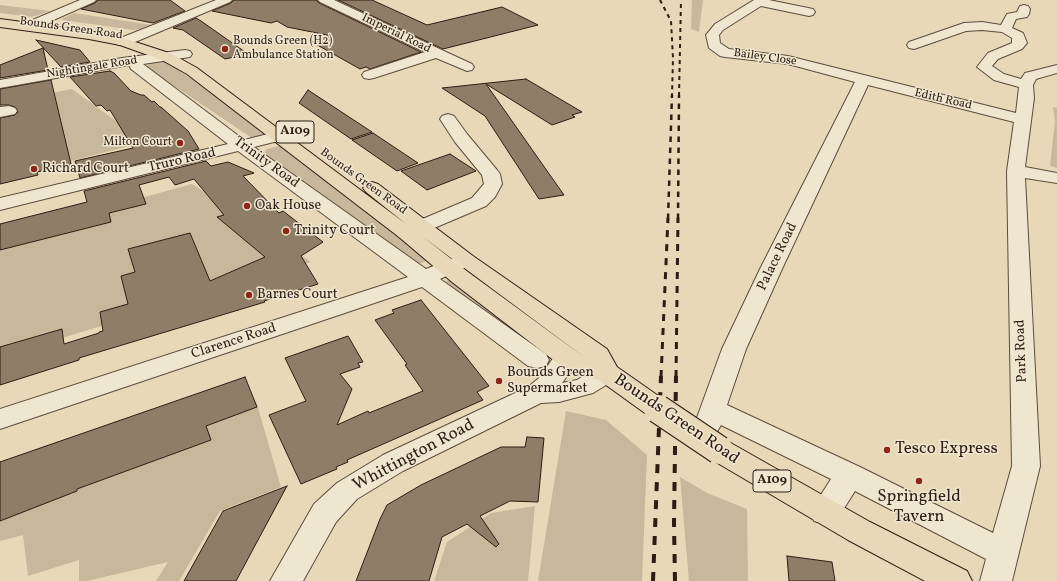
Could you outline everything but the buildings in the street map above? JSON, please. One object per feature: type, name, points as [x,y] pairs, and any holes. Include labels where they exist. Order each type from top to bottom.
[{"type":"main road","name":"Bounds Green Road","points":[[0,19],[159,44],[185,54],[212,69],[406,233],[458,264],[598,355],[615,378]]},
{"type":"main road","name":"Bounds Green Road","points":[[0,23],[31,25]]},
{"type":"main road","name":"Bounds Green Road","points":[[129,40],[167,57],[192,71],[423,226],[458,264],[578,366],[615,378],[710,431],[825,512],[956,581]]},
{"type":"street","points":[[31,25],[90,0]]},
{"type":"street","points":[[129,40],[226,0]]},
{"type":"street","name":"Imperial Road","points":[[324,0],[467,67]]},
{"type":"street","points":[[761,1],[809,12]]},
{"type":"street","name":"Bailey Close","points":[[761,1],[719,27],[712,35],[714,45],[725,53],[788,60],[863,80]]},
{"type":"street","points":[[1005,29],[1011,17],[1023,14],[1024,9]]},
{"type":"street","points":[[914,45],[964,27],[982,26],[1005,29],[1018,36],[1020,43],[1017,46],[993,56],[984,67],[999,77],[1026,85],[1030,76],[1057,69]]},
{"type":"street","name":"Nightingale Road","points":[[0,84],[185,54]]},
{"type":"street","points":[[369,75],[437,54]]},
{"type":"street","name":"Trinity Road","points":[[135,61],[136,66],[242,148],[537,360]]},
{"type":"street","name":"Edith Road","points":[[863,80],[1023,119]]},
{"type":"street","name":"Palace Road","points":[[710,431],[734,349],[771,269],[863,80]]},
{"type":"street","name":"Park Road","points":[[996,581],[1026,466],[1016,171],[1026,85]]},
{"type":"street","points":[[406,233],[479,202],[488,193],[493,184],[491,174],[461,138],[448,119]]},
{"type":"street","name":"Truro Road","points":[[0,204],[242,148],[292,138]]},
{"type":"street","points":[[1016,171],[1057,178]]},
{"type":"street","name":"Clarence Road","points":[[0,419],[404,287],[458,264]]},
{"type":"street","name":"Whittington Road","points":[[286,581],[325,513],[347,491],[393,463],[537,394],[548,384],[563,363],[568,359]]},
{"type":"street","name":"Whittington Road","points":[[537,394],[560,393],[615,378]]},
{"type":"street","points":[[710,431],[850,475],[1004,553]]},
{"type":"street","points":[[825,512],[850,475]]},
{"type":"shaded area","points":[[692,0],[703,0],[699,32],[691,29]]},
{"type":"shaded area","points":[[0,5],[50,11],[32,17],[0,13]]},
{"type":"shaded area","points":[[74,13],[152,25],[134,30],[62,20]]},
{"type":"shaded area","points":[[163,61],[170,64],[265,131],[260,137],[252,138],[146,67],[149,63]]},
{"type":"shaded area","points":[[72,89],[145,142],[71,161],[59,130],[63,128],[61,123],[0,136],[32,124],[26,98]]},
{"type":"shaded area","points":[[1053,107],[1057,108],[1057,168],[1050,166],[1055,121]]},
{"type":"shaded area","points":[[279,146],[285,148],[424,257],[426,261],[422,263],[412,263],[264,153],[267,149]]},
{"type":"shaded area","points":[[192,184],[311,262],[0,357],[0,237]]},
{"type":"shaded area","points":[[451,280],[521,334],[517,336],[443,284],[446,281]]},
{"type":"shaded area","points":[[256,401],[281,487],[220,511],[179,581],[156,581],[168,562],[87,581],[79,581],[79,560],[28,576],[23,535],[0,541],[0,503],[208,418]]},
{"type":"shaded area","points":[[566,411],[606,420],[647,455],[642,581],[538,581]]},
{"type":"shaded area","points":[[680,477],[707,493],[747,509],[748,581],[689,581]]},
{"type":"shaded area","points":[[535,506],[528,581],[434,581],[447,542],[491,513]]},
{"type":"railway","points":[[660,0],[671,21],[673,58],[672,96]]},
{"type":"railway","points":[[679,96],[681,0]]},
{"type":"railway","points":[[668,219],[672,95]]},
{"type":"railway","points":[[678,219],[679,95]]},
{"type":"railway","points":[[661,377],[668,218]]},
{"type":"railway","points":[[676,377],[678,218]]},
{"type":"railway","points":[[653,581],[661,376]]},
{"type":"railway","points":[[675,581],[674,523],[676,376]]},
{"type":"place","name":"Bounds Green (H2) Ambulance Station","points":[[225,49]]},
{"type":"place","name":"Milton Court","points":[[180,143]]},
{"type":"place","name":"Richard Court","points":[[34,169]]},
{"type":"place","name":"Oak House","points":[[247,206]]},
{"type":"place","name":"Trinity Court","points":[[286,231]]},
{"type":"place","name":"Barnes Court","points":[[249,295]]},
{"type":"place","name":"Bounds Green Supermarket","points":[[499,381]]},
{"type":"place","name":"Tesco Express","points":[[887,450]]},
{"type":"place","name":"Springfield Tavern","points":[[919,481]]}]
